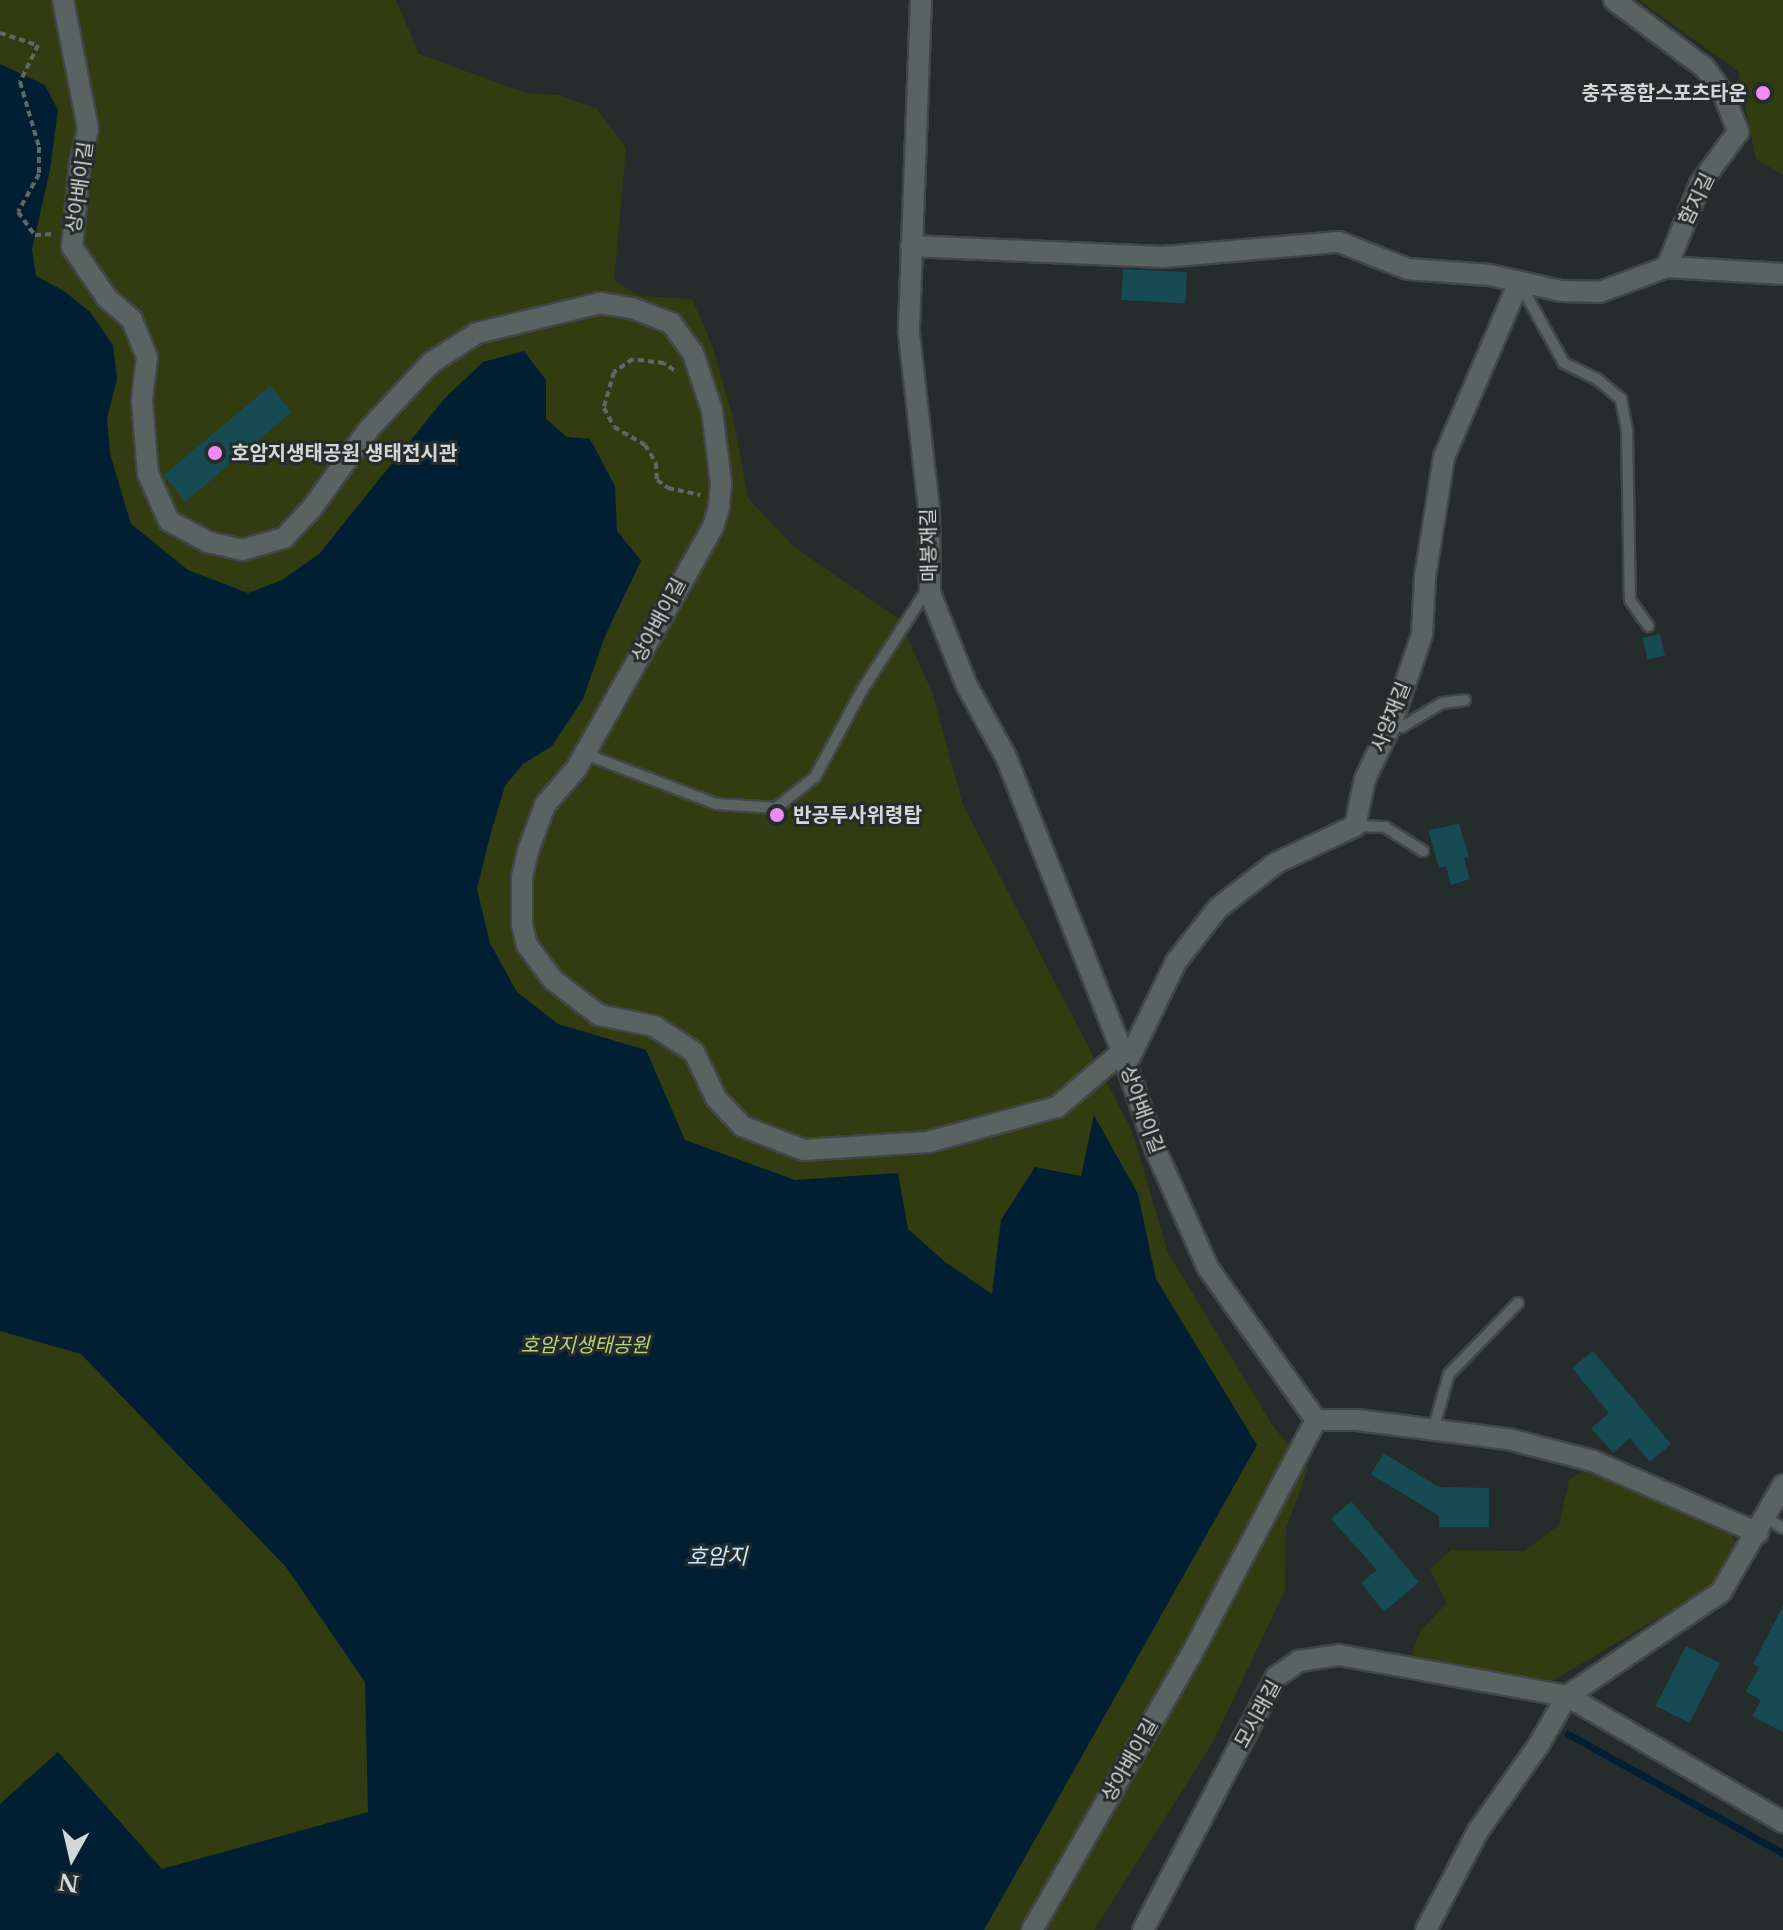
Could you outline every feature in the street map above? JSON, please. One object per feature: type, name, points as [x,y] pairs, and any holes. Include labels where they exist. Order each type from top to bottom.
[{"type":"street","name":"상아배이길","points":[[63,0],[88,129],[80,163],[72,247],[107,298],[132,320],[147,357],[142,400],[148,474],[169,521],[208,542],[242,550],[284,538],[312,508],[368,430],[431,363],[477,333],[600,303],[632,308],[671,323],[693,353],[712,410],[721,483],[719,507],[713,527],[585,754],[545,805],[528,851],[521,898],[527,945],[553,980],[599,1015],[654,1026],[694,1052],[716,1098],[742,1126],[804,1150],[928,1142],[1057,1107],[1124,1058],[1157,1153],[1208,1268],[1316,1420],[1192,1653],[1032,1930]]},
{"type":"street","name":"매봉재길","points":[[921,0],[909,334],[929,509],[930,585],[947,638],[1006,757],[1124,1058]]},
{"type":"street","name":"함지길","points":[[1614,0],[1705,68],[1724,95],[1738,132],[1700,184],[1667,267]]},
{"type":"street","points":[[911,246],[1163,257],[1339,242],[1408,269],[1490,275],[1561,291],[1600,292],[1667,267],[1783,274]]},
{"type":"street","name":"사양재길","points":[[1355,826],[1365,779],[1391,725],[1422,635],[1425,577],[1437,520],[1444,457],[1519,282]]},
{"type":"street","points":[[1124,1058],[1176,962],[1218,908],[1276,863],[1355,826]]},
{"type":"street","points":[[1316,1420],[1357,1420],[1508,1439],[1593,1461],[1769,1526]]},
{"type":"street","points":[[1426,1930],[1478,1831],[1538,1746],[1567,1696],[1721,1592],[1769,1526],[1783,1485]]},
{"type":"street","name":"모시래길","points":[[1143,1930],[1276,1677],[1299,1661],[1339,1655],[1567,1696],[1783,1822]]},
{"type":"lane","points":[[1519,282],[1564,363],[1597,379],[1621,399],[1627,431],[1630,600],[1648,626]]},
{"type":"lane","points":[[585,754],[716,804],[776,808],[815,777],[862,690],[930,585]]},
{"type":"lane","points":[[1391,725],[1402,727],[1442,703],[1465,700]]},
{"type":"lane","points":[[1355,826],[1385,827],[1423,851]]},
{"type":"lane","points":[[1433,1430],[1449,1374],[1518,1303]]},
{"type":"path","points":[[0,33],[38,45],[20,82],[39,147],[39,174],[18,212],[35,235],[56,234]]},
{"type":"path","points":[[677,372],[664,363],[633,359],[614,372],[606,391],[604,408],[614,427],[645,445],[656,463],[657,480],[668,488],[710,497]]},
{"type":"green space","name":"호암지","points":[[0,0],[396,0],[419,54],[526,93],[558,95],[597,109],[626,148],[614,280],[639,296],[692,299],[712,345],[733,418],[748,498],[794,547],[899,619],[932,692],[963,805],[1132,1131],[1168,1253],[1273,1426],[1308,1469],[1286,1528],[1285,1590],[1213,1742],[1094,1930],[0,1930]]},
{"type":"green space","name":"충주종합스포츠타운","points":[[1639,0],[1783,0],[1783,175],[1756,159],[1738,71]]},
{"type":"green space","points":[[1584,1470],[1731,1530],[1735,1544],[1715,1584],[1549,1683],[1411,1658],[1420,1631],[1447,1603],[1430,1570],[1451,1550],[1524,1551],[1559,1525],[1569,1480]]},
{"type":"water","name":"호암지","points":[[0,64],[45,85],[58,110],[50,170],[32,249],[36,276],[64,291],[90,312],[113,345],[117,379],[107,418],[110,454],[131,524],[188,570],[248,593],[282,580],[319,554],[444,399],[483,362],[524,351],[546,380],[546,419],[567,437],[590,439],[615,486],[617,531],[641,561],[605,636],[583,699],[552,746],[523,764],[505,786],[491,832],[477,889],[490,943],[517,992],[558,1024],[646,1050],[685,1140],[795,1180],[898,1173],[908,1229],[945,1262],[992,1294],[1001,1220],[1035,1167],[1081,1176],[1094,1115],[1138,1194],[1156,1279],[1257,1445],[984,1930],[0,1930],[0,1804],[58,1752],[162,1869],[368,1812],[365,1682],[286,1567],[81,1354],[0,1331]]},
{"type":"building","points":[[1123,269],[1187,272],[1185,303],[1121,300]]},
{"type":"building","name":"호암지생태공원 생태전시관","points":[[270,386],[292,412],[185,501],[164,475]]},
{"type":"building","points":[[1660,634],[1665,655],[1647,659],[1642,638]]},
{"type":"building","points":[[1459,824],[1469,857],[1464,858],[1470,879],[1451,885],[1446,866],[1439,868],[1428,830]]},
{"type":"building","points":[[1593,1351],[1671,1444],[1650,1462],[1630,1438],[1613,1453],[1591,1428],[1609,1413],[1572,1368]]},
{"type":"building","points":[[1384,1453],[1438,1487],[1489,1488],[1489,1527],[1439,1527],[1439,1516],[1371,1474]]},
{"type":"building","points":[[1351,1501],[1419,1582],[1384,1612],[1361,1583],[1377,1570],[1331,1519]]},
{"type":"building","points":[[1783,1606],[1783,1732],[1752,1716],[1761,1700],[1746,1692],[1759,1667],[1753,1664]]},
{"type":"building","points":[[1686,1646],[1720,1663],[1689,1723],[1656,1706]]},
{"type":"waterway","points":[[1568,1734],[1783,1853]]},
{"type":"place","name":"충주종합스포츠타운","points":[[1763,93]]},
{"type":"place","name":"호암지생태공원 생태전시관","points":[[215,453]]},
{"type":"place","name":"반공투사위령탑","points":[[777,815]]},
{"type":"park label","name":"호암지생태공원","points":[[585,1345]]}]
